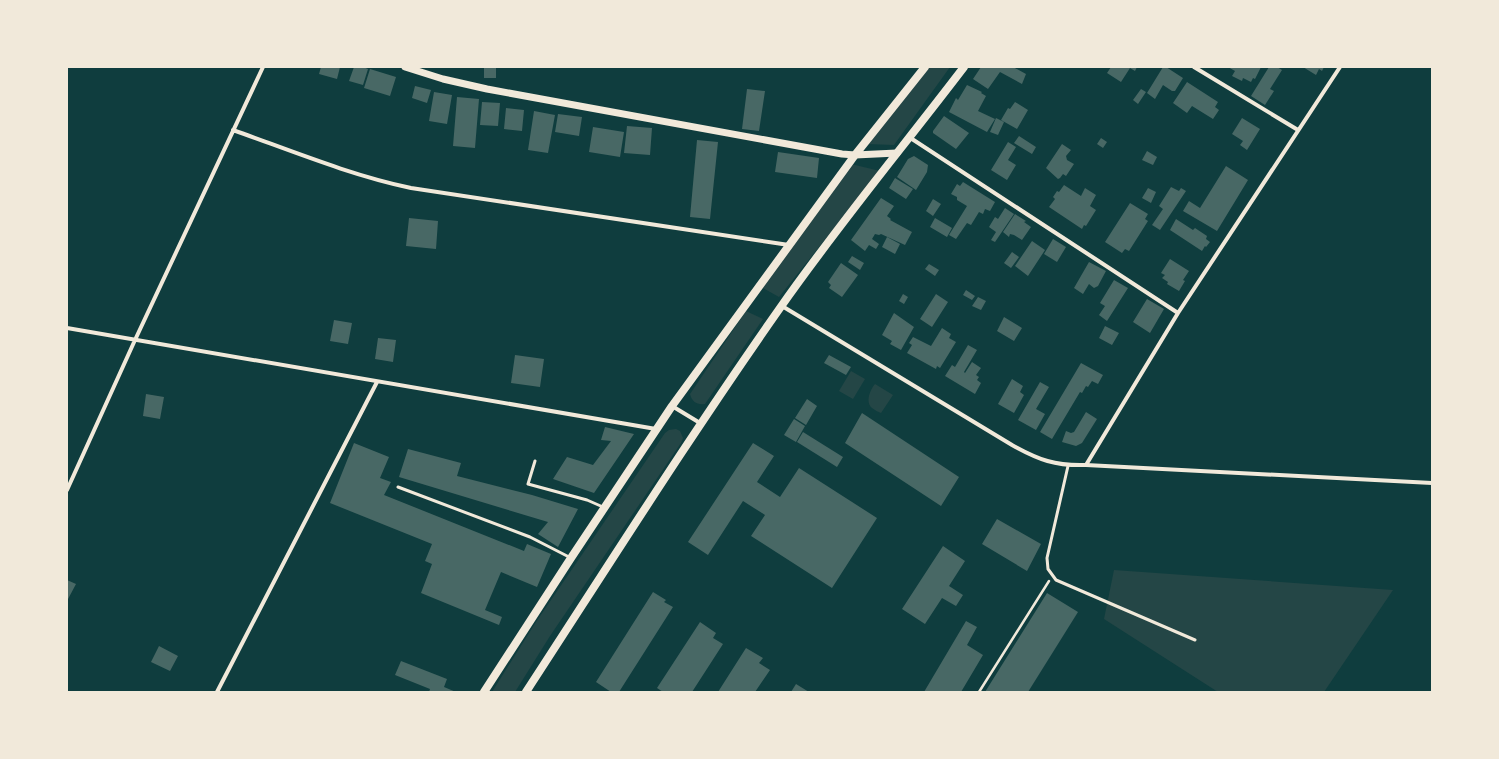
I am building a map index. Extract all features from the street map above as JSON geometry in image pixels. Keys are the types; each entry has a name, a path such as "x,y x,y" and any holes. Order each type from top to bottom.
{"main road":[{"path":"484,692 672,406 855,155 925,67"},
{"path":"526,692 700,423 781,306 896,153 964,67"}],"street":[{"path":"67,490 262,67"},
{"path":"404,67 443,79 494,90 842,154 855,155 896,153"},
{"path":"1194,67 1298,130"},
{"path":"1086,465 1178,313 1340,67"},
{"path":"233,130 349,172 404,186 788,245"},
{"path":"909,137 1178,313"},
{"path":"781,306 1012,445 1042,460 1068,466 1086,465 1432,483"},
{"path":"67,328 657,429"},
{"path":"218,692 377,382"},
{"path":"672,406 700,423"}],"lane":[{"path":"535,461 528,484 587,500 604,508"},
{"path":"1068,466 1047,558 1048,569 1053,576 1056,580 1195,640"},
{"path":"398,486 530,537 571,558"}],"path":[{"path":"979,692 1053,576"}],"shaded area":[{"path":"926,67 950,67 894,145 867,144"},
{"path":"851,164 880,171 779,297 761,287"},
{"path":"746,311 763,319 705,404 695,402 690,394"},
{"path":"851,371 865,379 853,399 839,391"},
{"path":"875,384 893,395 881,413 872,408 869,403 871,389"},
{"path":"676,429 680,431 683,438 681,443 550,636 515,692 492,692 536,622 665,433 669,430"},
{"path":"1114,570 1393,590 1324,692 1218,692 1104,619"}],"building":[{"path":"321,67 340,67 337,79 319,74"},
{"path":"354,67 363,67 368,69 363,85 349,81"},
{"path":"484,67 496,67 496,78 484,78"},
{"path":"981,67 1013,67 1026,74 1022,84 1000,72 988,89 973,79"},
{"path":"1111,67 1137,67 1135,71 1130,68 1121,82 1107,73"},
{"path":"1163,67 1166,67 1183,78 1175,91 1172,91 1163,85 1155,99 1147,93"},
{"path":"1228,67 1261,67 1255,79 1253,78 1251,82 1243,78 1242,81 1232,76 1235,71"},
{"path":"1269,67 1277,67 1282,70 1270,89 1274,91 1265,105 1251,96"},
{"path":"1303,67 1324,67 1322,71 1319,69 1316,75"},
{"path":"370,69 396,77 390,96 364,88"},
{"path":"1187,82 1218,102 1215,107 1219,110 1213,119 1192,106 1187,113 1173,103"},
{"path":"967,85 982,92 981,93 986,96 978,111 995,119 987,132 949,112 956,98 958,100"},
{"path":"415,86 431,90 427,103 412,98"},
{"path":"747,89 765,91 759,131 742,129"},
{"path":"1141,89 1146,92 1138,104 1133,100"},
{"path":"434,92 452,95 447,124 429,121"},
{"path":"457,97 479,99 475,148 453,146"},
{"path":"482,102 500,103 498,126 480,125"},
{"path":"1015,102 1028,110 1017,129 1001,120 1008,108 1010,109"},
{"path":"506,108 524,110 522,131 504,129"},
{"path":"534,111 555,115 548,153 528,150"},
{"path":"558,114 582,117 579,136 555,132"},
{"path":"944,116 969,133 956,149 933,133"},
{"path":"996,118 1004,122 998,135 990,132"},
{"path":"1242,118 1260,129 1247,150 1240,145 1243,141 1232,134"},
{"path":"627,126 652,128 650,155 624,153"},
{"path":"593,127 624,132 620,157 589,152"},
{"path":"1019,136 1036,147 1032,154 1014,143"},
{"path":"1101,138 1107,142 1103,148 1097,144"},
{"path":"697,140 718,142 710,219 690,217"},
{"path":"1008,142 1016,147 1008,160 1016,165 1007,180 991,170"},
{"path":"1062,144 1071,150 1066,156 1067,160 1074,164 1066,176 1063,174 1058,179 1046,168"},
{"path":"1147,151 1157,157 1153,165 1142,160"},
{"path":"778,152 819,158 817,178 775,172"},
{"path":"914,156 928,165 927,172 916,190 897,177 908,159"},
{"path":"1226,166 1248,180 1217,231 1183,211 1189,201 1200,208"},
{"path":"895,178 913,189 906,199 889,188"},
{"path":"963,182 995,202 990,211 985,209 983,214 979,212 971,225 967,223 956,239 949,235 967,206 951,194 957,184 960,186"},
{"path":"1064,185 1081,196 1085,188 1096,195 1090,206 1096,210 1086,226 1084,225 1082,229 1049,207 1055,199 1053,197 1057,191 1059,192"},
{"path":"1171,187 1179,191 1181,188 1186,191 1160,230 1152,225 1163,209 1159,206"},
{"path":"1148,188 1156,192 1151,203 1142,198"},
{"path":"881,198 894,206 887,216 891,219 890,220 912,232 905,245 881,234 875,234 872,239 879,244 876,249 869,245 865,251 851,240"},
{"path":"933,199 941,204 933,216 926,211"},
{"path":"1130,203 1148,214 1145,219 1148,221 1129,251 1125,249 1122,253 1105,242"},
{"path":"1005,208 1014,214 995,242 991,240 996,232 989,227 995,217 998,219"},
{"path":"1015,214 1026,221 1024,222 1031,227 1022,240 1010,234 1009,237 1003,232"},
{"path":"409,218 438,221 436,249 406,246"},
{"path":"935,218 952,228 947,237 930,227"},
{"path":"1176,219 1193,230 1195,228 1207,236 1206,239 1210,242 1202,251 1170,230"},
{"path":"887,237 900,244 895,254 882,247"},
{"path":"1053,239 1066,247 1057,262 1044,254"},
{"path":"1032,241 1045,250 1028,276 1015,266"},
{"path":"1012,252 1019,257 1011,268 1004,263"},
{"path":"852,256 864,263 860,270 848,262"},
{"path":"1170,259 1189,271 1183,280 1185,281 1179,291 1167,284 1168,282 1162,278 1165,275 1161,273"},
{"path":"1089,262 1106,271 1098,286 1094,288 1089,284 1083,294 1074,288"},
{"path":"841,263 858,275 842,297 829,288 831,285 828,282"},
{"path":"929,264 939,270 935,276 925,269"},
{"path":"1114,280 1128,288 1107,321 1099,315 1105,306 1100,303"},
{"path":"966,290 975,296 972,300 963,295"},
{"path":"903,294 908,297 904,304 899,301"},
{"path":"936,294 948,302 932,327 920,319"},
{"path":"978,297 986,301 981,310 972,306"},
{"path":"1147,299 1164,309 1150,333 1133,322"},
{"path":"894,313 914,327 901,350 890,344 892,341 882,335"},
{"path":"1004,317 1022,328 1014,341 997,331"},
{"path":"334,320 352,323 348,344 330,341"},
{"path":"1105,326 1119,333 1112,345 1099,338"},
{"path":"942,328 951,334 949,338 956,342 940,368 937,366 936,369 907,353 912,345 909,343 913,337 931,346"},
{"path":"378,338 396,340 393,362 375,359"},
{"path":"968,345 977,350 964,372 965,373 972,362 981,368 976,375 979,377 977,380 981,383 975,394 945,376 952,365 955,367"},
{"path":"515,355 544,359 540,387 511,383"},
{"path":"829,355 851,367 846,375 824,363"},
{"path":"1081,363 1103,375 1098,384 1092,381 1088,387 1086,386 1082,393 1080,392 1052,439 1040,432"},
{"path":"1012,379 1023,386 1020,392 1024,395 1014,413 998,404"},
{"path":"1040,382 1049,387 1036,409 1045,414 1036,430 1018,420"},
{"path":"146,394 164,397 160,419 143,416"},
{"path":"807,399 817,406 806,425 795,418"},
{"path":"1086,412 1097,419 1082,443 1076,446 1062,442 1066,431 1071,433 1074,432"},
{"path":"862,413 959,477 941,506 845,443"},
{"path":"794,419 805,426 796,442 784,435"},
{"path":"605,427 634,434 594,493 553,479 567,457 593,465 611,441 601,440"},
{"path":"803,432 843,457 837,467 797,442"},
{"path":"354,443 389,457 380,478 391,482 384,495 524,551 527,544 551,554 537,587 501,572 485,610 502,617 499,625 421,593 432,564 425,561 432,544 330,503"},
{"path":"753,443 774,456 757,482 780,497 799,468 877,518 832,588 751,536 765,515 743,501 708,555 688,542"},
{"path":"408,449 461,463 457,476 532,495 578,509 558,547 538,534 548,522 399,477"},
{"path":"997,519 1041,544 1027,571 982,544"},
{"path":"943,546 965,561 949,586 963,595 956,606 942,598 925,624 902,609"},
{"path":"67,580 76,584 67,601"},
{"path":"653,592 666,600 664,602 673,607 619,692 611,692 596,682"},
{"path":"1047,593 1078,612 1028,692 985,692"},
{"path":"966,621 977,627 967,645 983,655 961,692 924,692"},
{"path":"700,622 716,633 713,638 723,644 692,692 663,692 657,688"},
{"path":"159,646 178,656 170,671 151,662"},
{"path":"746,648 763,658 759,663 770,670 755,692 718,692"},
{"path":"401,661 447,679 444,687 456,692 429,692 430,689 395,675"},
{"path":"796,684 809,692 791,692"}]}
